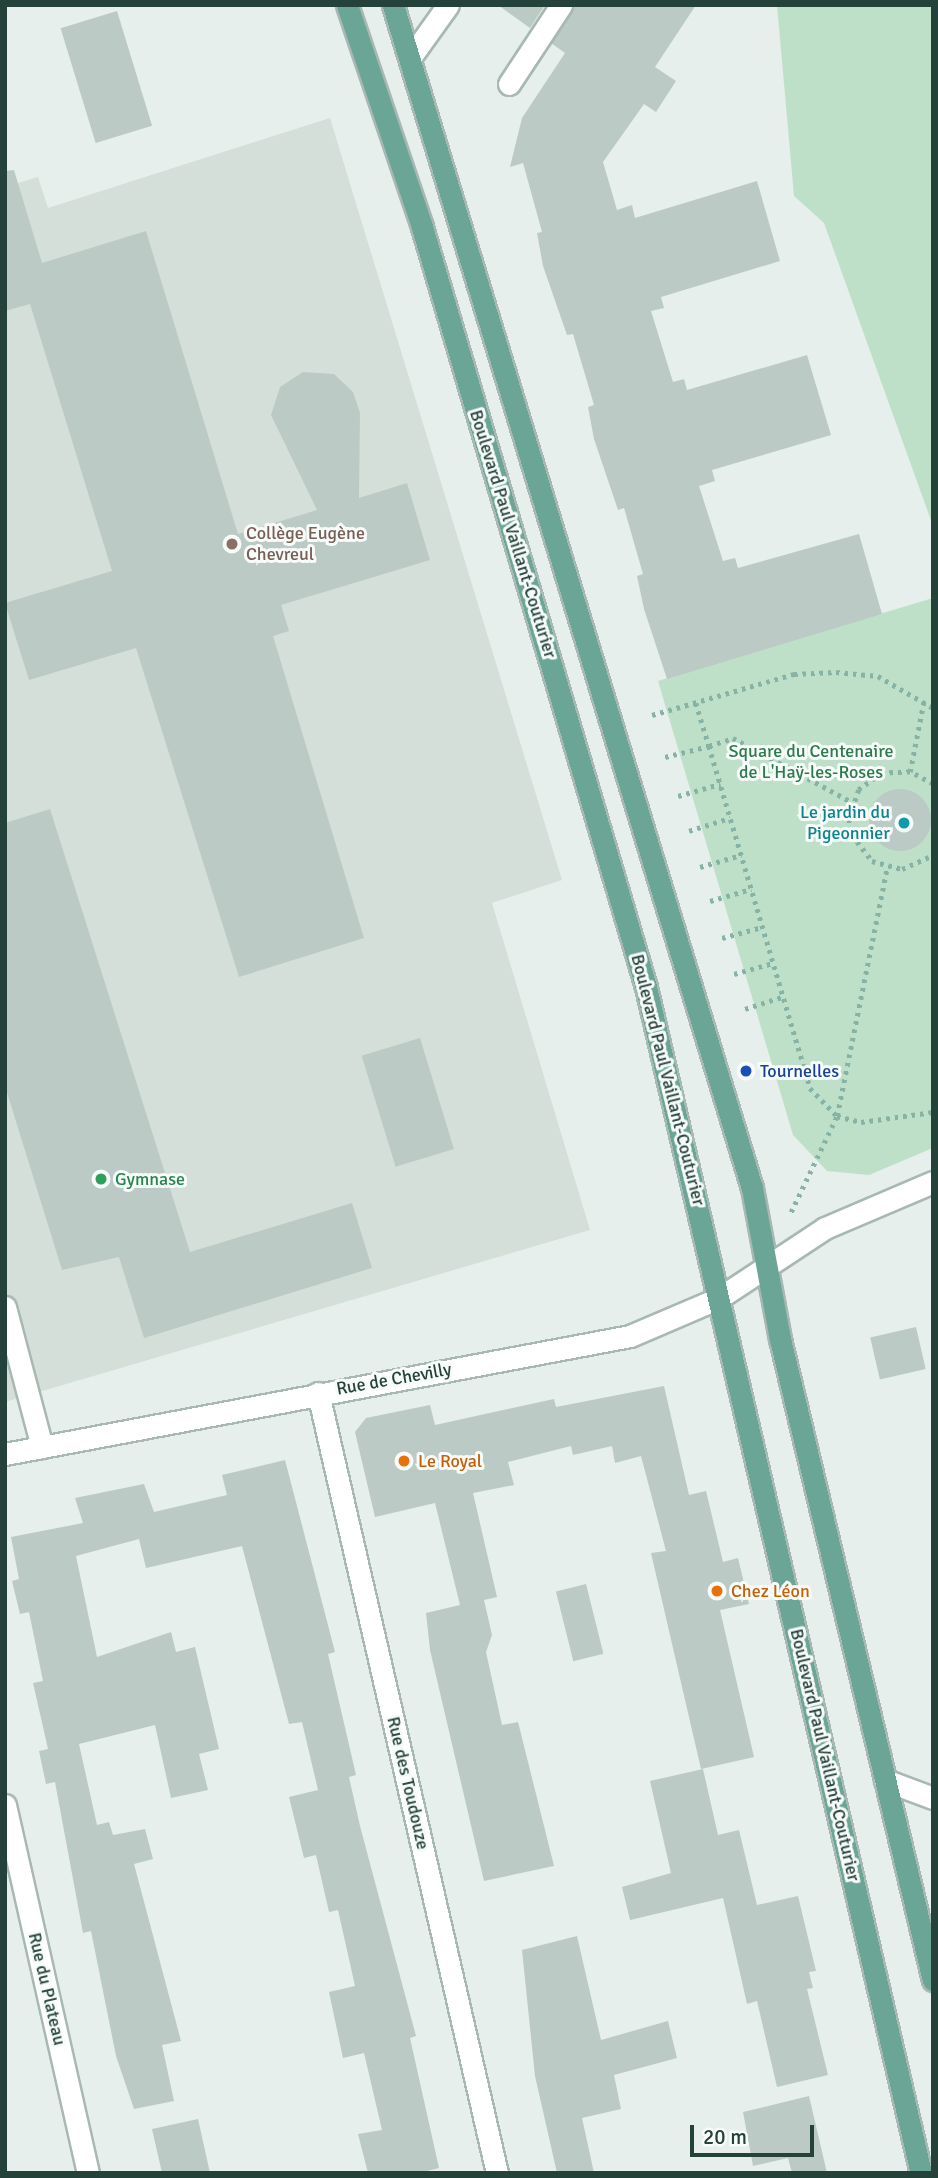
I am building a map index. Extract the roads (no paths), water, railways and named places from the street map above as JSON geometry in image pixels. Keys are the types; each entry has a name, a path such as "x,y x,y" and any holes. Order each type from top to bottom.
{"main road":[{"name":"Boulevard Paul Vaillant-Couturier","path":"347,5 422,227 646,987 922,2173"},
{"path":"393,5 752,1188 885,1780 933,1980"}],"street":[{"path":"410,58 448,5"},
{"path":"509,84 561,5"},
{"name":"Rue de Chevilly","path":"5,1454 630,1336 719,1298 767,1263 825,1228 933,1182"},
{"path":"5,1307 42,1447"},
{"name":"Rue des Toudouze","path":"318,1393 497,2173"},
{"path":"885,1780 933,1798"},
{"name":"Rue du Plateau","path":"5,1805 88,2173"}],"place":[{"name":"Collège Eugène Chevreul","path":"232,544"},
{"name":"Le jardin du Pigeonnier","path":"904,823"},
{"name":"Tournelles","path":"746,1071"},
{"name":"Gymnase","path":"101,1179"},
{"name":"Le Royal","path":"404,1461"},
{"name":"Chez Léon","path":"717,1591"}],"park label":[{"name":"Square du Centenaire de L'Haÿ-les-Roses","path":"811,762"}]}
